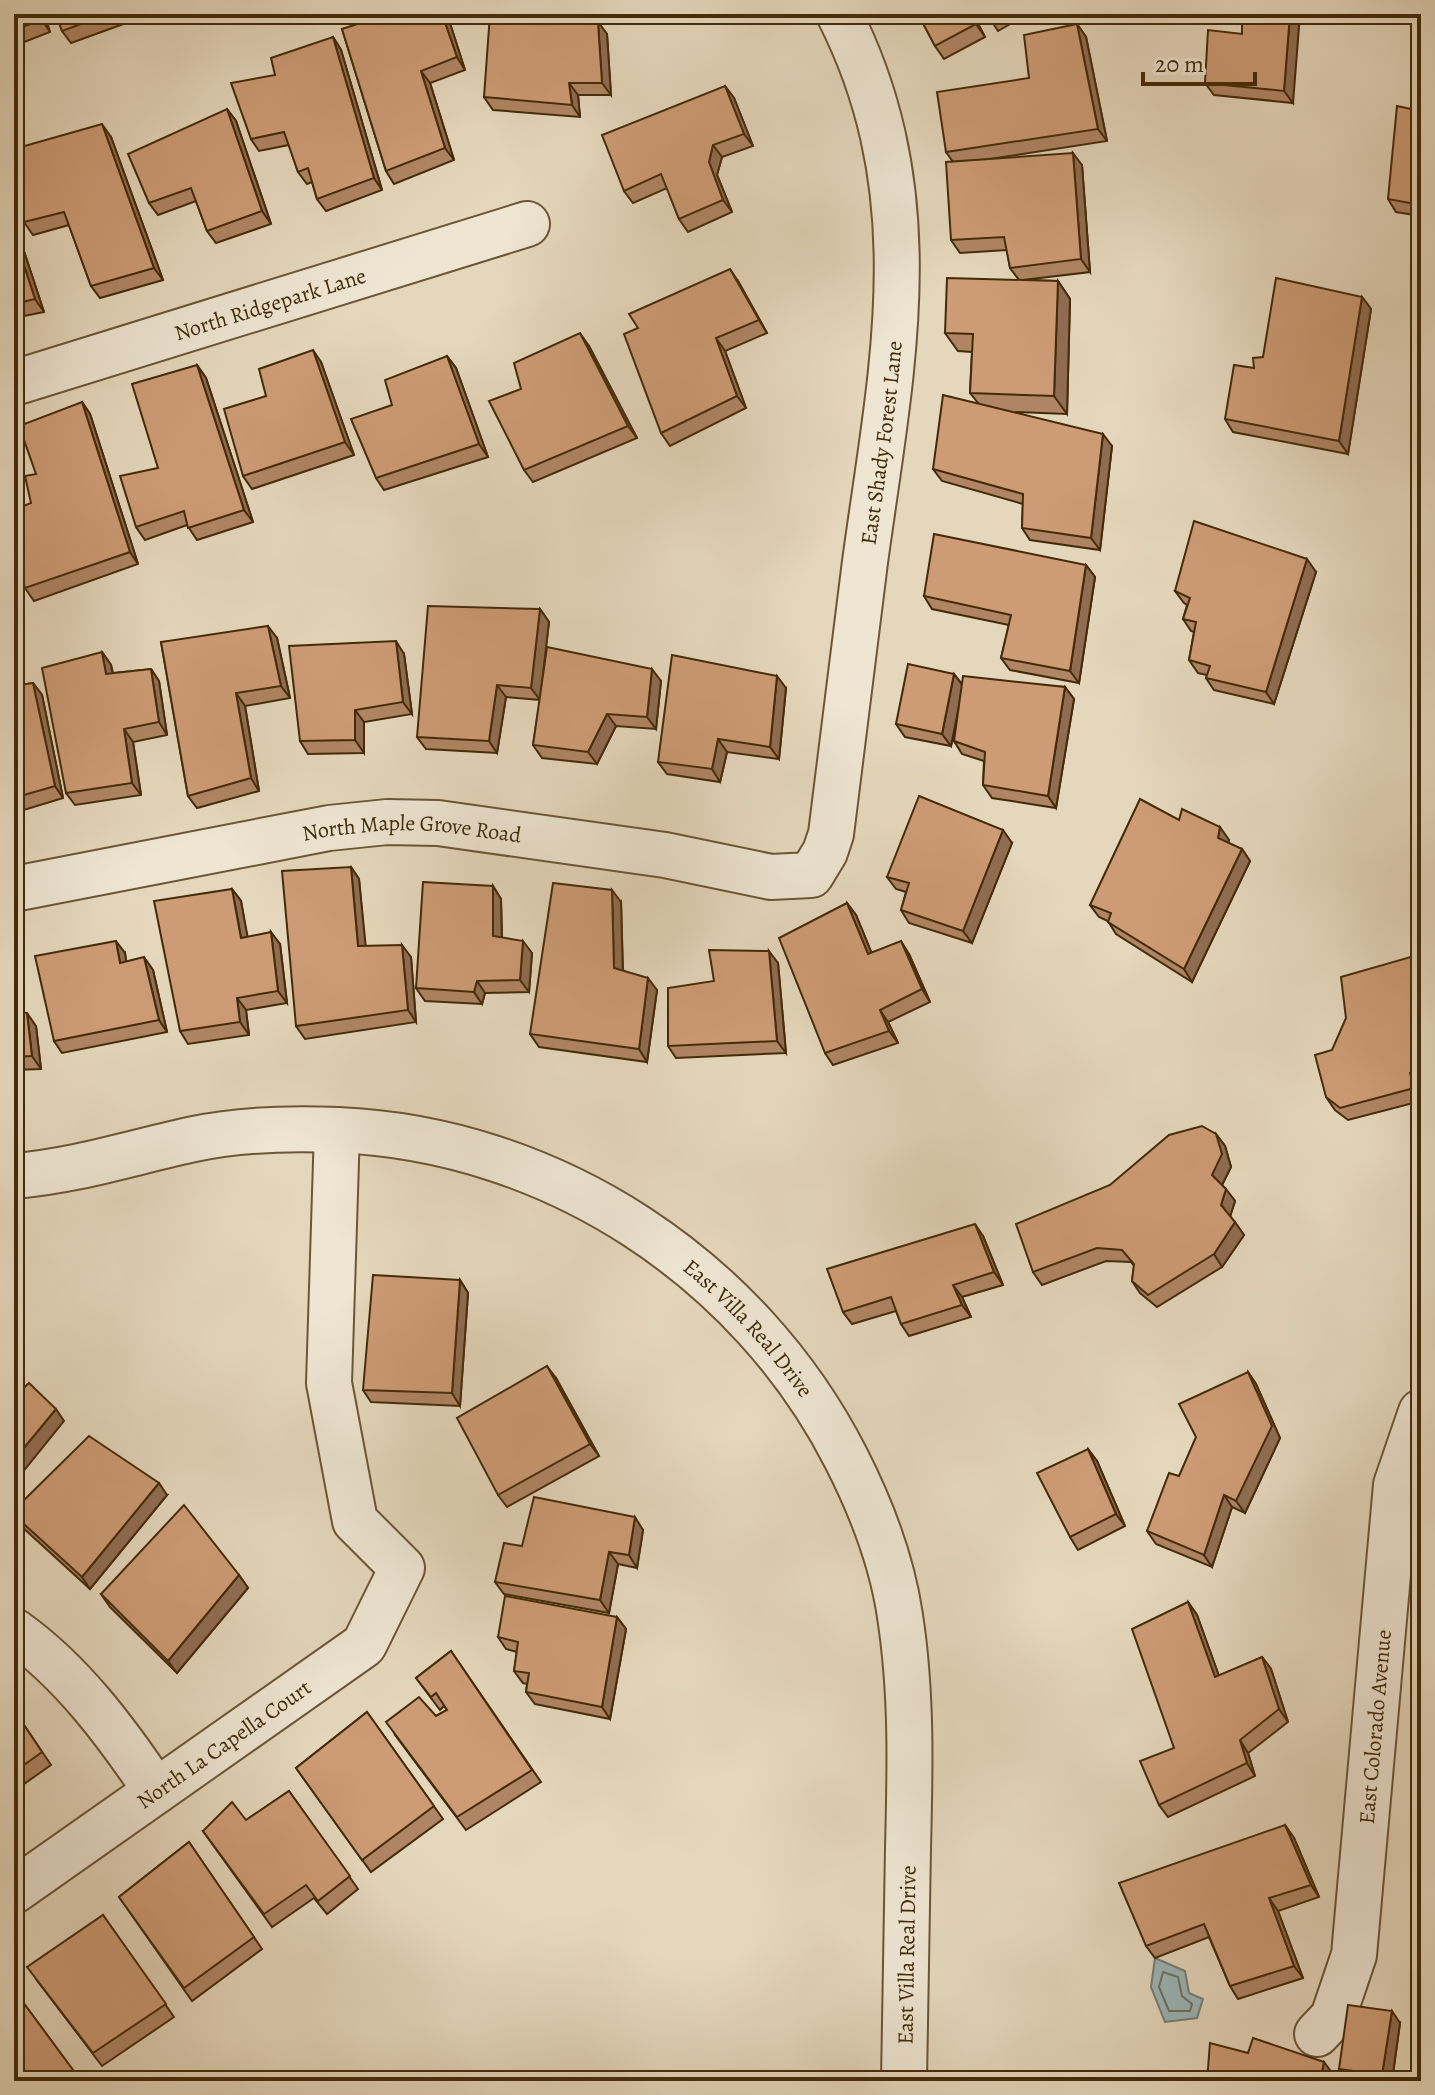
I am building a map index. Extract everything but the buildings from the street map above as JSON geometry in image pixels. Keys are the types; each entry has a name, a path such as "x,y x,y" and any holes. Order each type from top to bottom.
{"street":[{"name":"East Shady Forest Lane","path":"811,875 825,852 831,834 891,384 899,285 886,159 865,79 839,14"},
{"name":"North Ridgepark Lane","path":"14,383 527,224"},
{"name":"North Maple Grove Road","path":"14,889 329,828 387,822 438,823 665,855 771,877 811,875"},
{"name":"East Villa Real Drive","path":"14,1176 89,1166 197,1138 268,1130 337,1130 448,1145 502,1160 570,1188 623,1217 721,1291 753,1322 811,1397 857,1480 876,1524 900,1613 910,1743 904,2081"},
{"name":"North La Capella Court","path":"14,1891 364,1645 402,1568 355,1521 329,1383 337,1130"},
{"name":"East Colorado Avenue","path":"1317,2034 1333,2017 1354,1955 1396,1485 1421,1412"},
{"path":"14,1631 56,1666 121,1740 156,1791"}],"water":[{"path":"1155,1958 1185,1971 1189,1993 1203,1999 1197,2018 1165,2022 1151,1987"}]}
